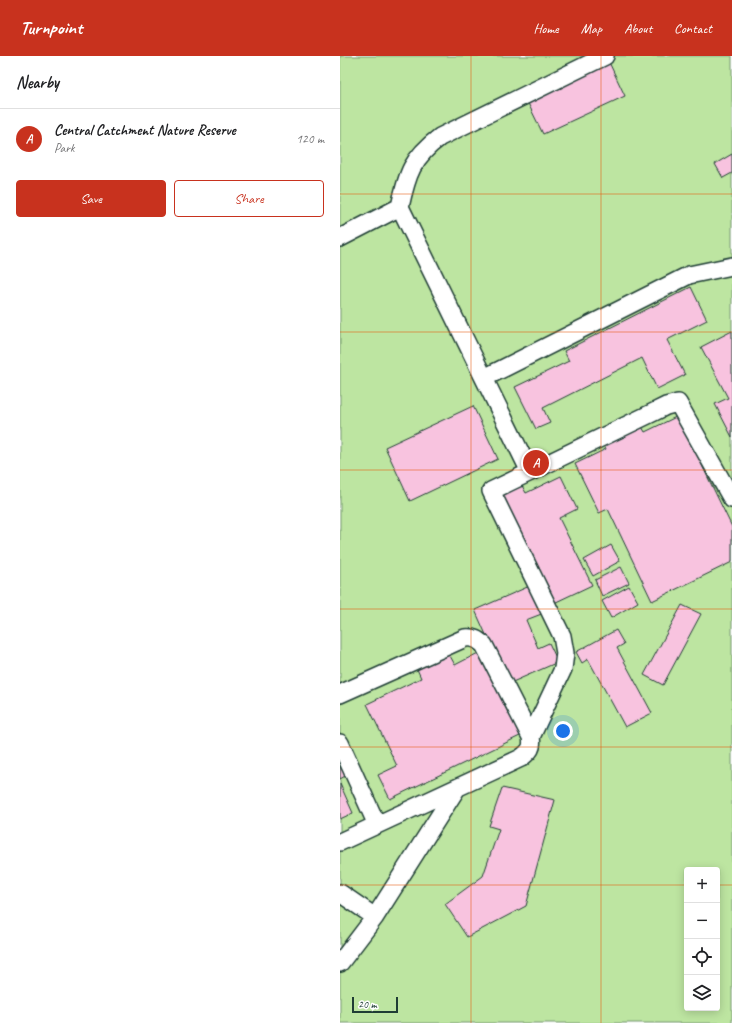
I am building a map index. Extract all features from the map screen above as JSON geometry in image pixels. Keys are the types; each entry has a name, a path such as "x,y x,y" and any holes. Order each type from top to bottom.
{"lane":[{"path":"530,472 400,207 410,169 418,157 434,141 459,127 605,56"},
{"path":"340,238 400,207"},
{"path":"484,378 690,275 732,266"},
{"path":"530,737 563,669 565,648 562,636 491,491 666,406 678,403 732,499"},
{"path":"340,694 465,638 472,637 484,645 530,737 532,744 529,752 521,758 340,842"},
{"path":"340,743 377,825"},
{"path":"340,963 375,917 456,788"},
{"path":"340,893 375,917"}],"green space":[{"path":"340,56 732,56 732,1023 340,1023"}],"building":[{"path":"607,58 625,96 543,134 525,97"},
{"path":"732,154 732,173 723,178 715,164"},
{"path":"691,287 707,320 667,340 685,375 657,389 642,358 543,408 550,423 536,429 515,387 569,361 564,351"},
{"path":"732,331 732,437 715,404 728,398 701,347"},
{"path":"473,406 498,459 410,501 385,447"},
{"path":"678,416 732,527 732,562 652,601 608,509 599,513 575,464 606,449 603,443 641,425 645,432"},
{"path":"561,476 577,509 559,518 592,585 554,603 500,492 520,482 526,493"},
{"path":"611,545 620,561 593,576 584,560"},
{"path":"621,567 629,583 602,596 595,580"},
{"path":"532,585 544,613 526,620 538,648 549,643 558,662 508,684 475,610"},
{"path":"629,586 638,602 611,618 602,601"},
{"path":"682,605 701,614 663,685 644,675"},
{"path":"616,630 624,644 617,648 652,713 625,727 588,659 582,663 576,652"},
{"path":"484,650 524,734 390,799 378,775 397,766 367,704 421,678 417,669 449,654 455,665"},
{"path":"340,761 347,775 340,779"},
{"path":"340,784 353,813 340,819"},
{"path":"502,788 555,800 526,906 467,937 445,904 483,876 499,829 489,826"}],"place":[{"name":"Central Catchment Nature Reserve","path":"536,463"}]}
